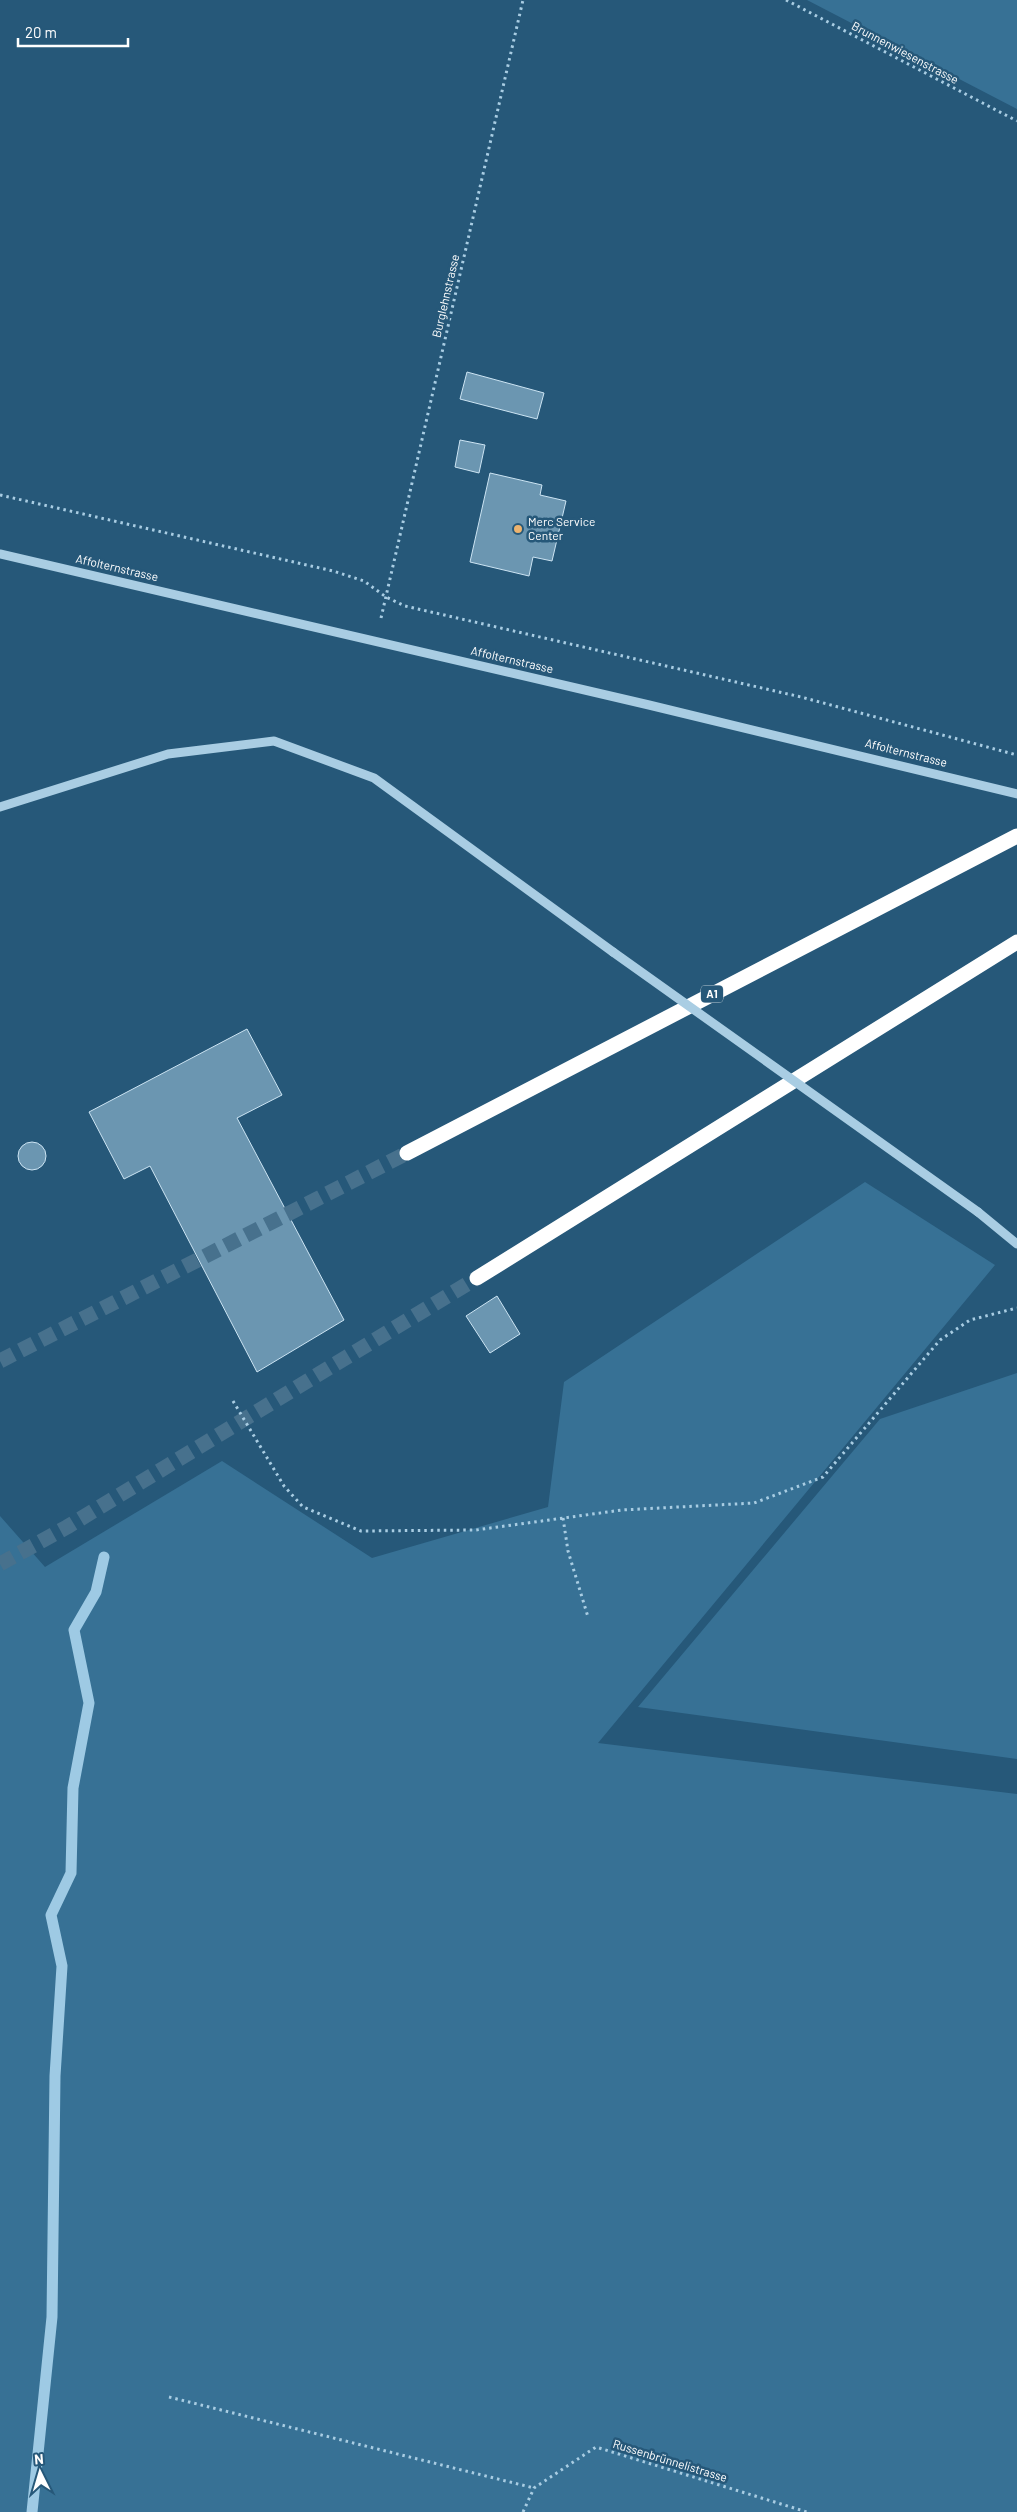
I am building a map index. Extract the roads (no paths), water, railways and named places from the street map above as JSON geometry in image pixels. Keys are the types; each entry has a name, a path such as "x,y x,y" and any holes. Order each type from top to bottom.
{"highway":[{"name":"A1","path":"407,1153 1017,836"},
{"path":"476,1278 1017,942"}],"street":[{"name":"Affolternstrasse","path":"0,554 649,705 1017,794"},
{"path":"0,807 168,754 274,741 374,778 613,952 978,1212 1017,1244"}],"waterway":[{"path":"32,2512 52,2317 55,2076 62,1966 51,1915 71,1873 73,1788 89,1703 74,1630 96,1592 104,1557"}],"tunnel":[{"path":"0,1361 407,1153"},
{"path":"0,1564 67,1527 477,1278"}],"place":[{"name":"Merc Service Center","path":"518,529"}]}
